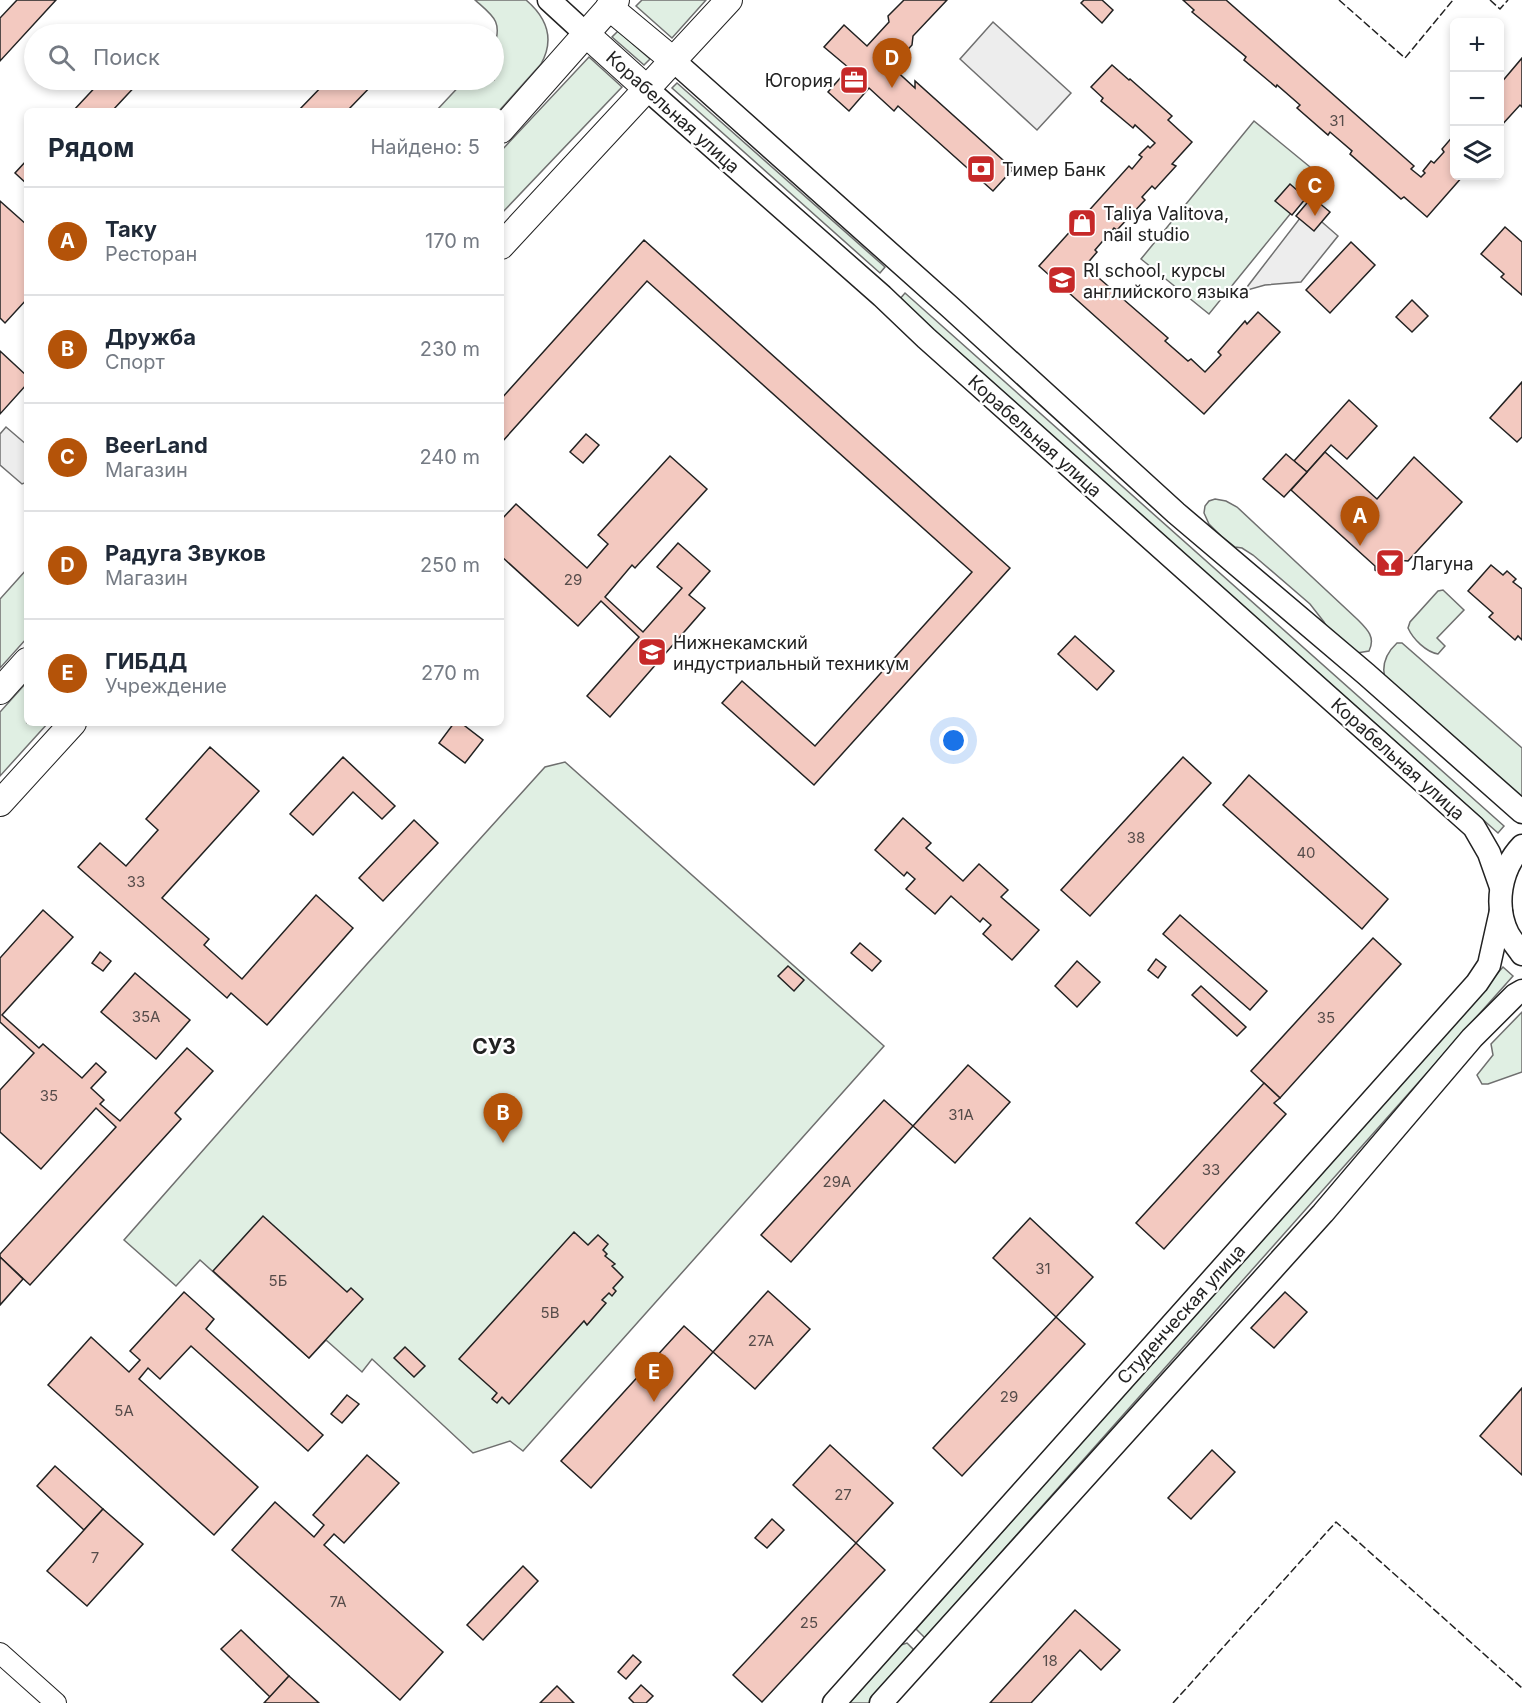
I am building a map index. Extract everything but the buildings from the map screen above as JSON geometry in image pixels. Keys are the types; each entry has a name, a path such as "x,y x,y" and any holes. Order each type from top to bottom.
{"main road":[{"name":"Корабельная улица","path":"549,0 1474,828 1489,853 1501,886"},
{"path":"504,243 729,0"},
{"name":"Корабельная улица","path":"608,2 1176,513 1366,674 1522,812"},
{"path":"504,127 586,34 608,2"},
{"path":"882,296 906,269"},
{"path":"0,691 24,664"},
{"path":"0,803 70,726"},
{"name":"Корабельная улица","path":"1522,846 1508,866 1501,886 1501,911 1508,934 1522,954"},
{"name":"Студенческая улица","path":"834,1703 1478,983 1489,965 1501,911"},
{"name":"Студенческая улица","path":"881,1703 1323,1213 1472,1038 1515,994 1522,991"},
{"path":"891,1639 897,1634 904,1633 916,1637 922,1649 918,1662"}],"street":[{"path":"0,1653 56,1703"}],"green space":[{"path":"475,0 526,0 539,14 547,29 548,46 541,64 502,108 439,108 456,90 504,90 504,24 497,24 491,15"},
{"path":"642,0 706,0 672,38 636,6"},
{"path":"618,31 650,59 644,65 612,37"},
{"path":"589,57 622,87 504,211 504,148"},
{"path":"677,83 885,267 880,273 672,88"},
{"path":"1254,121 1321,176 1209,314 1141,259"},
{"path":"905,293 1504,826 1498,833 899,300"},
{"path":"1215,499 1226,501 1237,507 1357,619 1371,637 1369,651 1357,653 1331,635 1310,604 1253,555 1242,548 1235,547 1221,536 1209,524 1204,513 1205,506 1209,501"},
{"path":"24,572 24,641 0,668 0,599"},
{"path":"1443,590 1464,610 1437,638 1445,646 1438,654 1420,644 1408,628 1410,622 1438,591"},
{"path":"1397,643 1402,643 1522,748 1522,801 1387,685 1384,662"},
{"path":"24,685 24,726 45,726 0,776 0,712"},
{"path":"565,762 884,1046 523,1451 510,1441 473,1453 372,1359 362,1372 326,1340 309,1358 200,1260 176,1286 124,1240 367,964 545,767"},
{"path":"1503,967 1513,976 925,1638 916,1629"},
{"path":"1522,1012 1522,1072 1482,1084 1477,1075 1493,1055 1491,1044"},
{"path":"907,1643 913,1649 911,1656 869,1703 849,1703 901,1645"}],"shaded area":[{"path":"993,22 1071,93 1037,130 960,59"},
{"path":"1307,209 1338,236 1301,282 1265,285 1244,291"},
{"path":"6,427 24,442 24,483 22,484 0,465 0,434"}],"fence":[{"path":"1339,0 1405,58 1453,0"},
{"path":"1490,0 1500,9 1508,0"},
{"path":"1173,1703 1336,1522 1522,1688"}],"place":[{"name":"Югория","path":"854,80"},
{"name":"Радуга Звуков","path":"892,88"},
{"name":"Тимер Банк","path":"981,169"},
{"name":"BeerLand","path":"1315,216"},
{"name":"Taliya Valitova, nail studio","path":"1082,223"},
{"name":"RI school, курсы английского языка","path":"1062,280"},
{"name":"Таку","path":"1360,546"},
{"name":"Лагуна","path":"1390,563"},
{"name":"Нижнекамский индустриальный техникум","path":"652,652"},
{"name":"Дружба","path":"503,1143"},
{"name":"ГИБДД","path":"654,1402"}],"district":[{"name":"СУЗ","path":"494,1046"}]}
